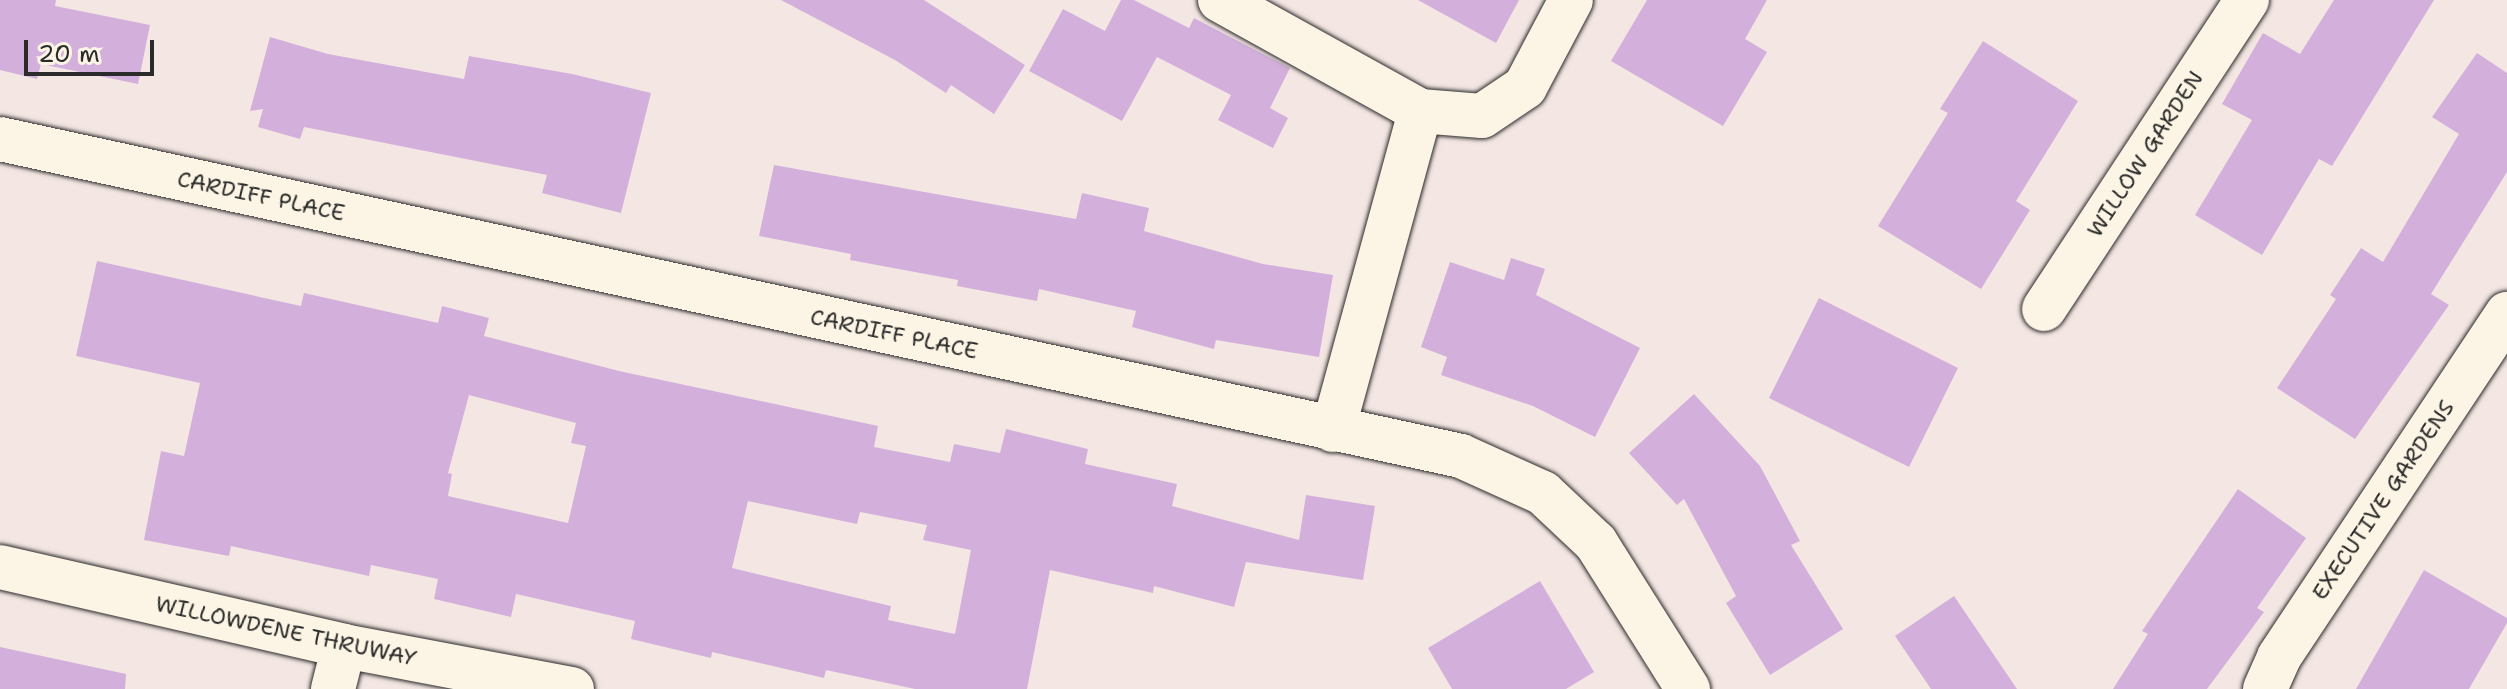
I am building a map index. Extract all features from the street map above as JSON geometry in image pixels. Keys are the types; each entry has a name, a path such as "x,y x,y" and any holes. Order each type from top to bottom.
{"street":[{"path":"1220,0 1420,111 1482,116 1525,87 1571,0"},
{"name":"WILLOW GARDEN","path":"2044,309 2247,0"},
{"path":"1333,430 1420,111"},
{"name":"CARDIFF PLACE","path":"0,139 1461,456 1543,493 1596,543 1688,689"},
{"name":"EXECUTIVE GARDENS","path":"2265,689 2279,657 2507,314"},
{"name":"WILLOWDENE THRUWAY","path":"0,567 344,646 572,689"},
{"path":"333,689 344,646"}],"building":[{"path":"0,0 56,0 55,6 150,25 138,84 41,64 37,79 0,70"},
{"path":"781,0 924,0 1025,65 994,114 951,85 946,93 895,60"},
{"path":"1121,0 1134,0 1189,28 1194,18 1290,68 1270,108 1288,118 1273,148 1218,120 1231,95 1157,57 1122,121 1029,71 1063,9 1105,31"},
{"path":"1418,0 1519,0 1496,43"},
{"path":"1647,0 1767,0 1745,39 1767,52 1723,126 1611,61"},
{"path":"2334,0 2434,0 2332,166 2319,159 2262,255 2195,215 2252,120 2222,104 2263,33 2300,54"},
{"path":"270,37 328,54 464,79 469,56 572,74 651,93 621,213 542,193 547,175 304,127 300,139 258,127 263,109 250,111"},
{"path":"1983,41 2078,101 2016,201 2030,210 1981,289 1878,226 1948,113 1940,109"},
{"path":"2477,53 2507,73 2507,172 2431,294 2449,305 2355,439 2277,388 2336,299 2330,295 2361,248 2383,262 2459,134 2432,117"},
{"path":"774,165 1076,219 1082,193 1149,208 1144,231 1263,264 1333,275 1319,357 1216,340 1214,349 1132,327 1136,311 1039,289 1037,301 957,286 958,280 850,260 851,254 759,236"},
{"path":"1511,258 1545,269 1536,295 1640,348 1595,437 1533,406 1441,375 1447,357 1421,347 1450,262 1504,280"},
{"path":"97,261 301,306 304,293 438,323 442,306 489,318 484,336 619,371 878,426 874,447 950,462 954,444 1000,453 1006,429 1088,449 1085,464 1177,484 1172,506 1299,540 1306,495 1375,506 1363,580 1246,562 1234,607 1154,586 1153,593 1050,570 1027,689 915,689 826,670 824,678 712,652 711,658 631,639 635,621 516,594 511,617 434,599 438,579 371,565 369,576 231,546 229,556 144,540 161,451 184,456 200,383 76,356","holes":["469,395 576,423 571,443 586,446 568,523 448,496 452,474 448,473","748,501 857,524 860,512 927,525 923,540 971,550 955,634 888,620 891,606 732,568"]},
{"path":"1819,298 1958,368 1909,467 1769,398"},
{"path":"1694,394 1760,466 1800,541 1791,545 1843,629 1770,675 1726,603 1736,596 1684,499 1677,505 1629,453"},
{"path":"2238,489 2306,538 2257,608 2264,612 2207,689 2113,689 2148,634 2142,631"},
{"path":"2424,570 2507,618 2507,623 2469,689 2356,689"},
{"path":"1540,581 1594,672 1566,689 1452,689 1428,648"},
{"path":"1954,596 2017,689 1931,689 1895,636"},
{"path":"0,647 126,674 125,689 0,689"}]}
